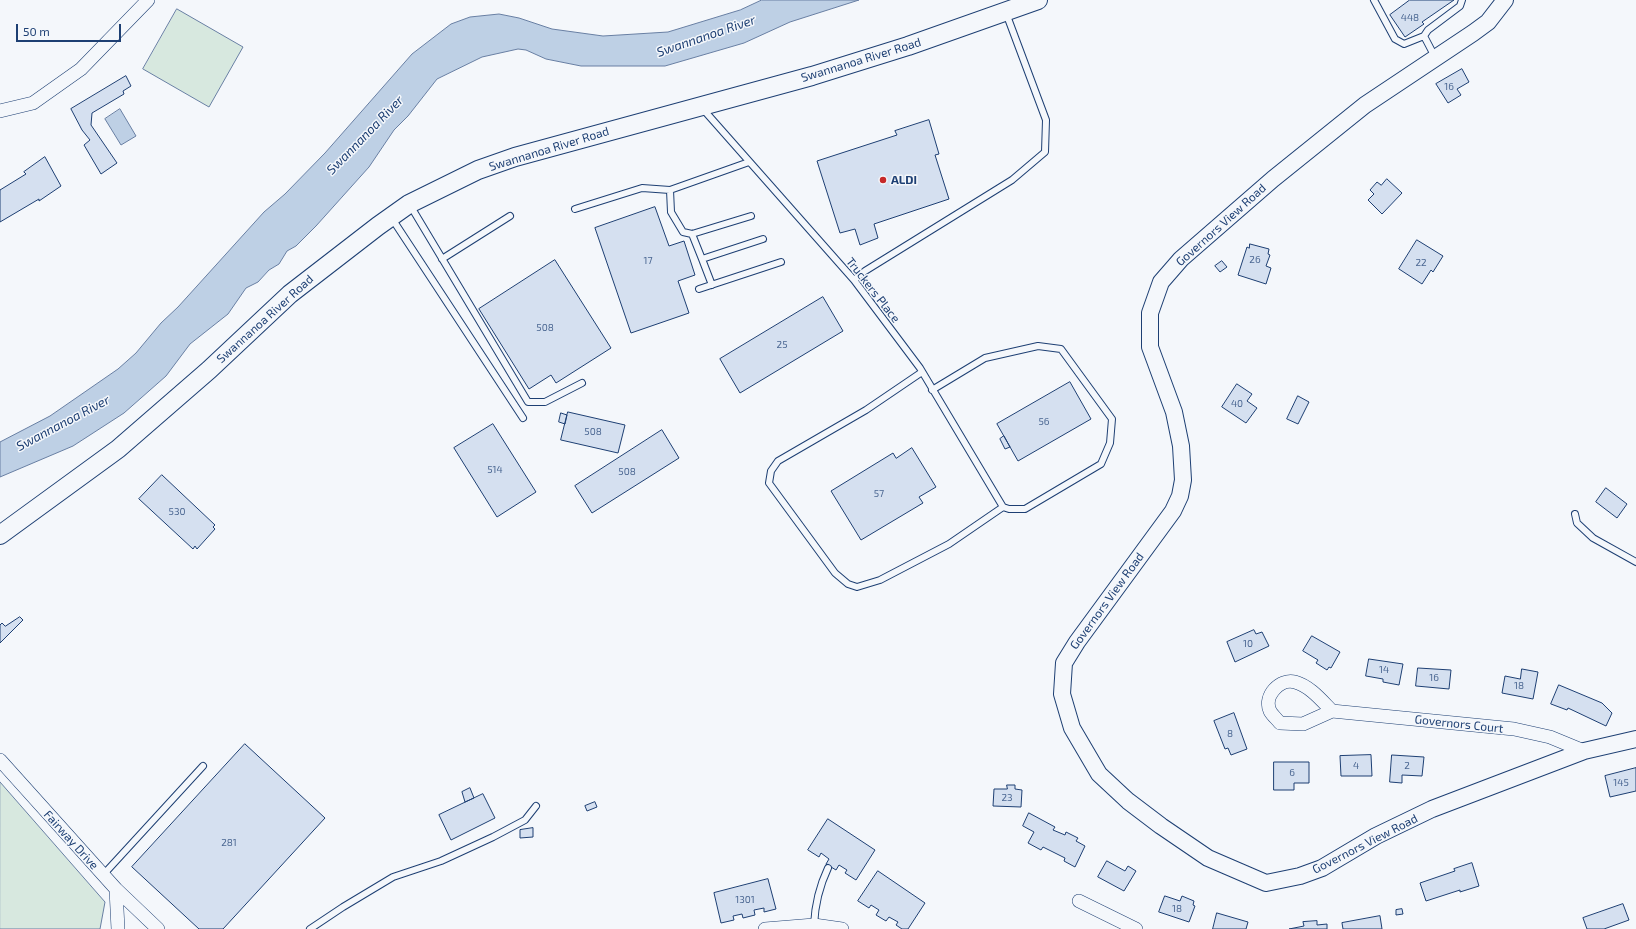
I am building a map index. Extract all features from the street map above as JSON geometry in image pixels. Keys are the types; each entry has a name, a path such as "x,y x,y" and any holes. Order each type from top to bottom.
{"main road":[{"name":"Swannanoa River Road","path":"0,535 118,449 209,370 290,294 391,216 409,204 478,170 515,157 812,76 908,46 1003,6 1038,0"}],"street":[{"path":"0,111 32,103 81,69 148,0"},
{"name":"Governors View Road","path":"1505,0 1488,22 1436,59 1365,105 1273,179 1181,259 1161,282 1150,313 1150,347 1176,419 1181,446 1183,480 1180,496 1173,511 1077,642 1064,663 1062,694 1072,728 1099,774 1128,801 1161,826 1208,858 1266,883 1300,876 1322,868 1376,836 1432,810 1584,751 1636,739"},
{"name":"Governors Court","path":"1332,711 1312,692 1296,682 1286,682 1276,686 1269,699 1270,711 1280,723 1303,724 1332,711 1514,729 1550,737 1584,751"},
{"name":"Fairway Drive","path":"0,760 116,889 158,929"},
{"path":"116,889 118,929"},
{"path":"1078,901 1136,929"},
{"path":"766,929 814,925 842,929"}],"lane":[{"path":"1374,0 1395,39 1404,44 1424,36 1428,30 1460,6 1462,0"},
{"path":"854,280 865,271 1012,180 1045,152 1046,120 1003,6"},
{"path":"1424,36 1436,59"},
{"name":"Truckers Place","path":"700,106 854,280 922,372 1003,507"},
{"path":"575,209 642,188 670,190 749,162"},
{"path":"670,190 671,212 683,232 692,234 751,216"},
{"path":"409,204 528,402 545,402 582,383"},
{"path":"391,216 523,418"},
{"path":"442,259 510,216"},
{"path":"692,234 712,285"},
{"path":"702,259 763,240"},
{"path":"699,289 781,262"},
{"path":"922,372 866,410 778,460 771,471 769,483 835,573 848,584 857,587 880,580 949,544 1003,507 1025,509 1101,464 1110,443 1112,419 1061,348 1038,346 985,358 932,390"},
{"path":"1575,514 1577,523 1593,538 1636,562"},
{"path":"103,875 203,766"},
{"path":"310,929 392,877 441,860 493,837 525,820 536,806"},
{"path":"814,925 815,903 821,883 828,868"}],"shaded area":[{"path":"177,9 243,47 209,107 143,69"},
{"path":"0,782 105,902 100,929 0,929"}],"water":[{"name":"Swannanoa River","path":"762,0 859,0 790,22 744,43 665,66 581,66 546,59 526,50 518,49 482,57 437,79 408,116 394,130 369,167 316,226 296,246 287,251 279,264 269,270 258,282 246,288 228,314 190,344 166,376 124,413 73,446 0,477 0,442 50,416 118,369 136,353 161,323 178,307 264,212 285,194 325,153 412,54 451,24 470,17 499,14 519,18 552,29 603,36 668,32 740,10"},
{"path":"120,109 136,136 121,145 105,119"}],"building":[{"path":"1410,0 1454,0 1422,22 1424,24 1405,37 1390,15"},
{"path":"1462,69 1469,82 1457,89 1461,95 1448,103 1436,84"},
{"path":"126,76 131,86 123,91 124,94 92,113 91,125 117,163 101,174 84,145 90,140 82,130 71,109"},
{"name":"ALDI","path":"929,120 939,154 935,155 949,199 874,224 878,238 860,245 855,229 840,233 817,161 897,135 895,131"},
{"path":"45,157 61,186 39,201 39,199 0,222 0,190 26,174 24,172"},
{"path":"1387,179 1402,193 1382,214 1368,200 1374,194 1370,190 1377,182 1381,185"},
{"path":"655,207 669,246 684,241 695,275 678,281 689,313 631,333 595,228"},
{"path":"1417,240 1443,256 1433,272 1431,270 1422,284 1399,269"},
{"path":"1250,244 1269,249 1268,254 1270,255 1266,266 1271,268 1266,284 1238,275 1247,247 1249,248"},
{"path":"555,260 611,348 556,383 551,375 529,389 479,309"},
{"path":"1222,261 1227,267 1220,272 1215,266"},
{"path":"823,297 843,331 740,393 720,359"},
{"path":"1070,382 1091,419 1018,461 997,424"},
{"path":"1237,384 1252,394 1247,401 1257,408 1246,423 1222,407"},
{"path":"1298,396 1309,402 1298,424 1287,419"},
{"path":"568,412 625,425 618,453 561,440"},
{"path":"561,413 567,415 565,424 559,422"},
{"path":"493,424 536,492 497,517 454,448"},
{"path":"662,430 679,458 592,513 575,486"},
{"path":"1004,436 1010,447 1005,449 1000,439"},
{"path":"912,448 936,487 919,497 923,503 861,540 831,491 893,453 896,458"},
{"path":"162,475 215,525 213,527 215,529 197,549 195,546 193,549 139,499"},
{"path":"1606,488 1627,504 1617,518 1596,502"},
{"path":"20,617 23,620 0,643 0,625 2,623 5,626"},
{"path":"1254,630 1256,634 1262,632 1269,646 1235,662 1227,642"},
{"path":"1312,636 1340,652 1331,668 1329,667 1327,670 1316,663 1318,660 1303,651"},
{"path":"1369,659 1403,664 1399,685 1383,682 1383,679 1366,676"},
{"path":"1418,668 1451,670 1449,689 1416,686"},
{"path":"1522,669 1538,672 1533,699 1502,693 1505,676 1520,679"},
{"path":"1559,685 1602,703 1612,713 1606,726 1568,708 1567,710 1551,704"},
{"path":"1234,713 1247,749 1231,755 1228,748 1225,749 1214,721"},
{"path":"245,744 325,818 223,929 199,929 132,867"},
{"path":"1371,755 1372,776 1341,776 1340,756"},
{"path":"1392,755 1424,757 1422,776 1402,775 1402,783 1390,782"},
{"path":"1274,762 1309,762 1309,783 1294,783 1294,790 1274,790"},
{"path":"1636,768 1636,791 1610,797 1605,776"},
{"path":"1007,785 1015,785 1015,789 1022,790 1021,807 993,806 994,789 1007,789"},
{"path":"470,788 474,798 465,802 462,792"},
{"path":"483,794 495,818 451,840 439,815"},
{"path":"595,802 597,807 587,811 585,806"},
{"path":"1029,813 1055,827 1053,830 1065,835 1066,832 1078,838 1076,841 1085,846 1075,867 1064,861 1065,858 1043,847 1041,850 1028,843 1034,832 1023,826"},
{"path":"828,819 875,850 856,880 845,873 847,870 839,865 836,870 826,864 829,859 821,853 819,857 808,850"},
{"path":"533,828 533,837 520,838 520,830"},
{"path":"1107,861 1125,871 1128,866 1136,871 1124,891 1098,877"},
{"path":"1472,863 1479,886 1460,892 1460,890 1426,901 1420,883 1455,871 1454,869"},
{"path":"878,871 925,903 908,929 902,929 896,925 898,922 889,917 886,921 876,915 879,910 871,905 869,908 858,901"},
{"path":"768,879 776,909 764,912 764,908 754,910 755,915 743,918 742,914 733,916 734,920 721,923 714,893"},
{"path":"1165,896 1180,901 1182,896 1194,901 1193,905 1195,906 1189,922 1159,912"},
{"path":"1623,904 1629,920 1604,929 1587,929 1583,918"},
{"path":"1402,909 1403,914 1396,915 1396,910"},
{"path":"1217,913 1248,922 1246,929 1213,929"},
{"path":"1380,916 1382,929 1343,929 1342,923"},
{"path":"1317,921 1317,925 1327,924 1327,929 1289,929 1304,926 1303,922"}],"place":[{"name":"ALDI","path":"883,180"}]}
